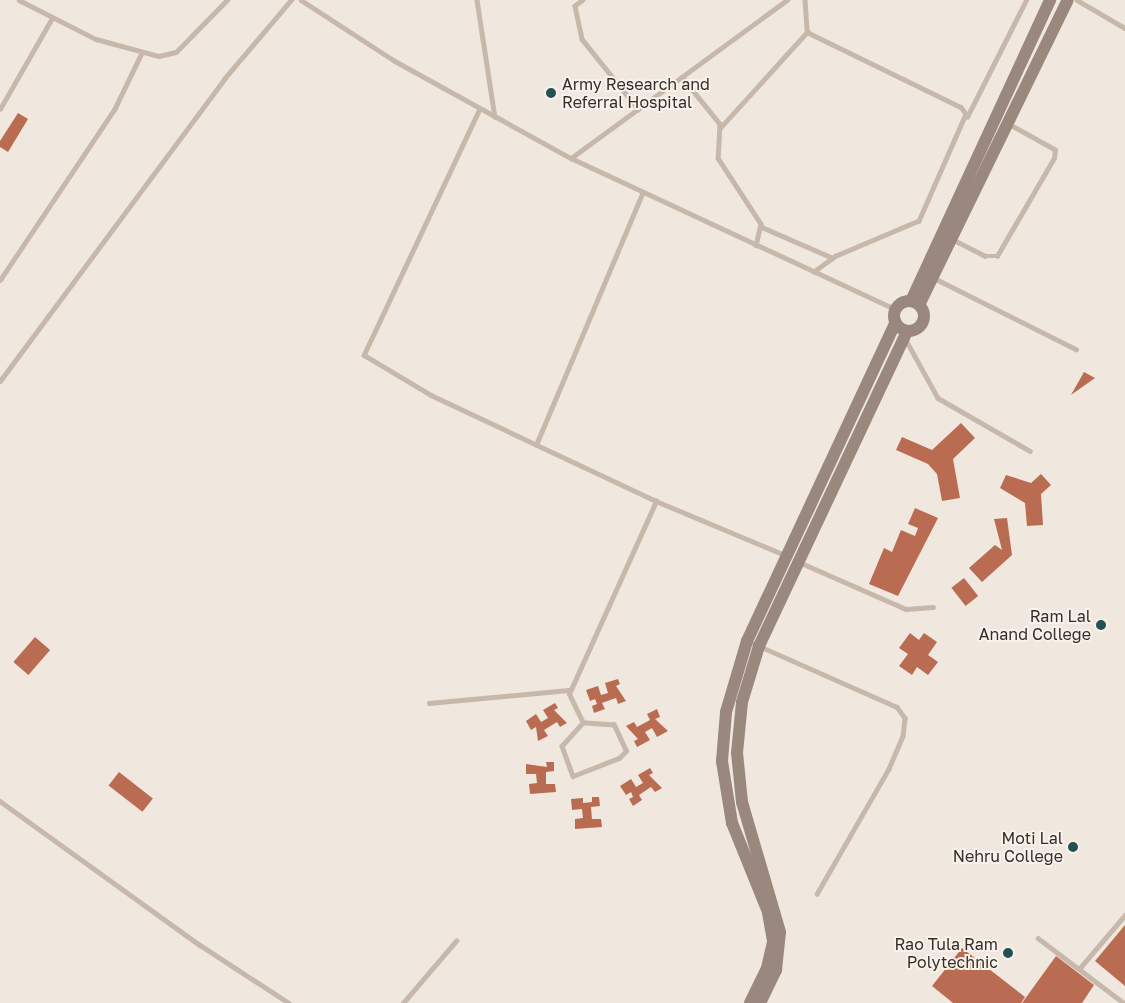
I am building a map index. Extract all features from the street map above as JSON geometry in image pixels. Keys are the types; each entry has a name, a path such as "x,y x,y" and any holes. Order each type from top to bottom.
{"main road":[{"path":"750,1003 770,955 773,916 736,839 722,761 726,712 747,641 792,558 906,334 923,322 915,303 1050,0"},
{"path":"760,1003 779,958 773,916 742,802 737,753 738,718 759,646 792,558 895,323 895,309 915,303 933,277 1068,0"},
{"path":"895,323 906,334"}],"lane":[{"path":"19,0 51,20 140,54 159,56 176,52 227,0"},
{"path":"0,381 224,79 290,0"},
{"path":"301,0 395,62 571,158 642,194 895,309"},
{"path":"477,0 495,118"},
{"path":"583,0 575,6 582,39 638,109"},
{"path":"571,158 787,0"},
{"path":"805,0 807,32 720,128 718,158 762,227 833,258"},
{"path":"814,272 833,258 919,221 966,118 1026,0"},
{"path":"1077,0 1125,28"},
{"path":"0,110 51,20"},
{"path":"807,32 961,108 966,118"},
{"path":"0,280 114,110 140,54"},
{"path":"682,77 720,128"},
{"path":"480,109 364,355 430,395 656,501 792,558 906,609 933,607"},
{"path":"952,239 985,256 997,256 1054,158 1055,150 996,118"},
{"path":"536,445 642,194"},
{"path":"756,245 762,227"},
{"path":"933,277 1076,349"},
{"path":"906,334 932,393 1030,451"},
{"path":"583,724 570,699 570,690 656,501"},
{"path":"747,641 897,707 905,718 889,770 817,894"},
{"path":"429,703 570,690"},
{"path":"583,724 614,725 626,751 619,758 573,776 562,746 583,724"},
{"path":"0,801 200,946 289,1003"},
{"path":"1079,969 1125,915"},
{"path":"1038,938 1124,1003"},
{"path":"403,1003 456,941"}],"building":[{"path":"18,113 28,119 8,152 0,147 0,141"},
{"path":"1084,372 1095,378 1071,395"},
{"path":"961,423 975,438 953,459 960,498 942,501 937,474 928,464 896,450 902,437 932,450"},
{"path":"1041,474 1051,485 1041,494 1043,525 1027,526 1025,503 1000,488 1006,475 1031,483"},
{"path":"915,508 938,518 898,596 869,584 884,548 892,552 901,530 915,536 918,528 908,524"},
{"path":"1007,518 1012,555 982,582 969,568 995,545 1002,550 994,519"},
{"path":"964,578 978,596 966,606 951,588"},
{"path":"910,633 919,640 924,633 937,642 928,655 938,662 928,675 917,667 912,675 899,666 908,654 899,648"},
{"path":"35,637 50,650 28,675 13,662"},
{"path":"618,679 620,684 616,686 626,701 618,704 616,698 602,703 605,709 594,713 592,706 597,704 595,699 590,701 586,690 598,686 601,695 608,693 605,683"},
{"path":"555,703 558,708 554,710 567,723 560,727 557,722 544,730 548,736 538,741 536,727 531,730 526,721 536,714 541,722 548,718 543,710"},
{"path":"657,709 660,717 655,719 668,731 657,737 652,728 645,732 650,740 637,747 634,741 638,739 626,726 634,722 637,727 650,720 647,714"},
{"path":"546,762 554,762 554,771 546,772 546,784 555,784 556,792 530,794 529,784 537,783 536,774 526,774 526,764 547,767"},
{"path":"650,768 653,773 649,775 662,788 655,792 651,787 639,795 642,800 633,806 629,799 633,797 631,792 626,795 620,786 631,779 636,787 643,783 638,775"},
{"path":"119,772 153,798 142,812 109,785"},
{"path":"592,797 599,797 600,806 591,807 592,819 601,819 602,827 575,829 575,819 583,818 582,809 572,810 571,799 583,798 583,803 592,802"},
{"path":"1125,925 1125,986 1095,961"},
{"path":"962,948 1025,997 1021,1003 953,1003 932,986"},
{"path":"1056,956 1094,985 1082,1003 1022,1003"}],"place":[{"name":"Army Research and Referral Hospital","path":"551,93"},
{"name":"Ram Lal Anand College","path":"1101,625"},
{"name":"Moti Lal Nehru College","path":"1073,847"},
{"name":"Rao Tula Ram Polytechnic","path":"1008,953"}]}
